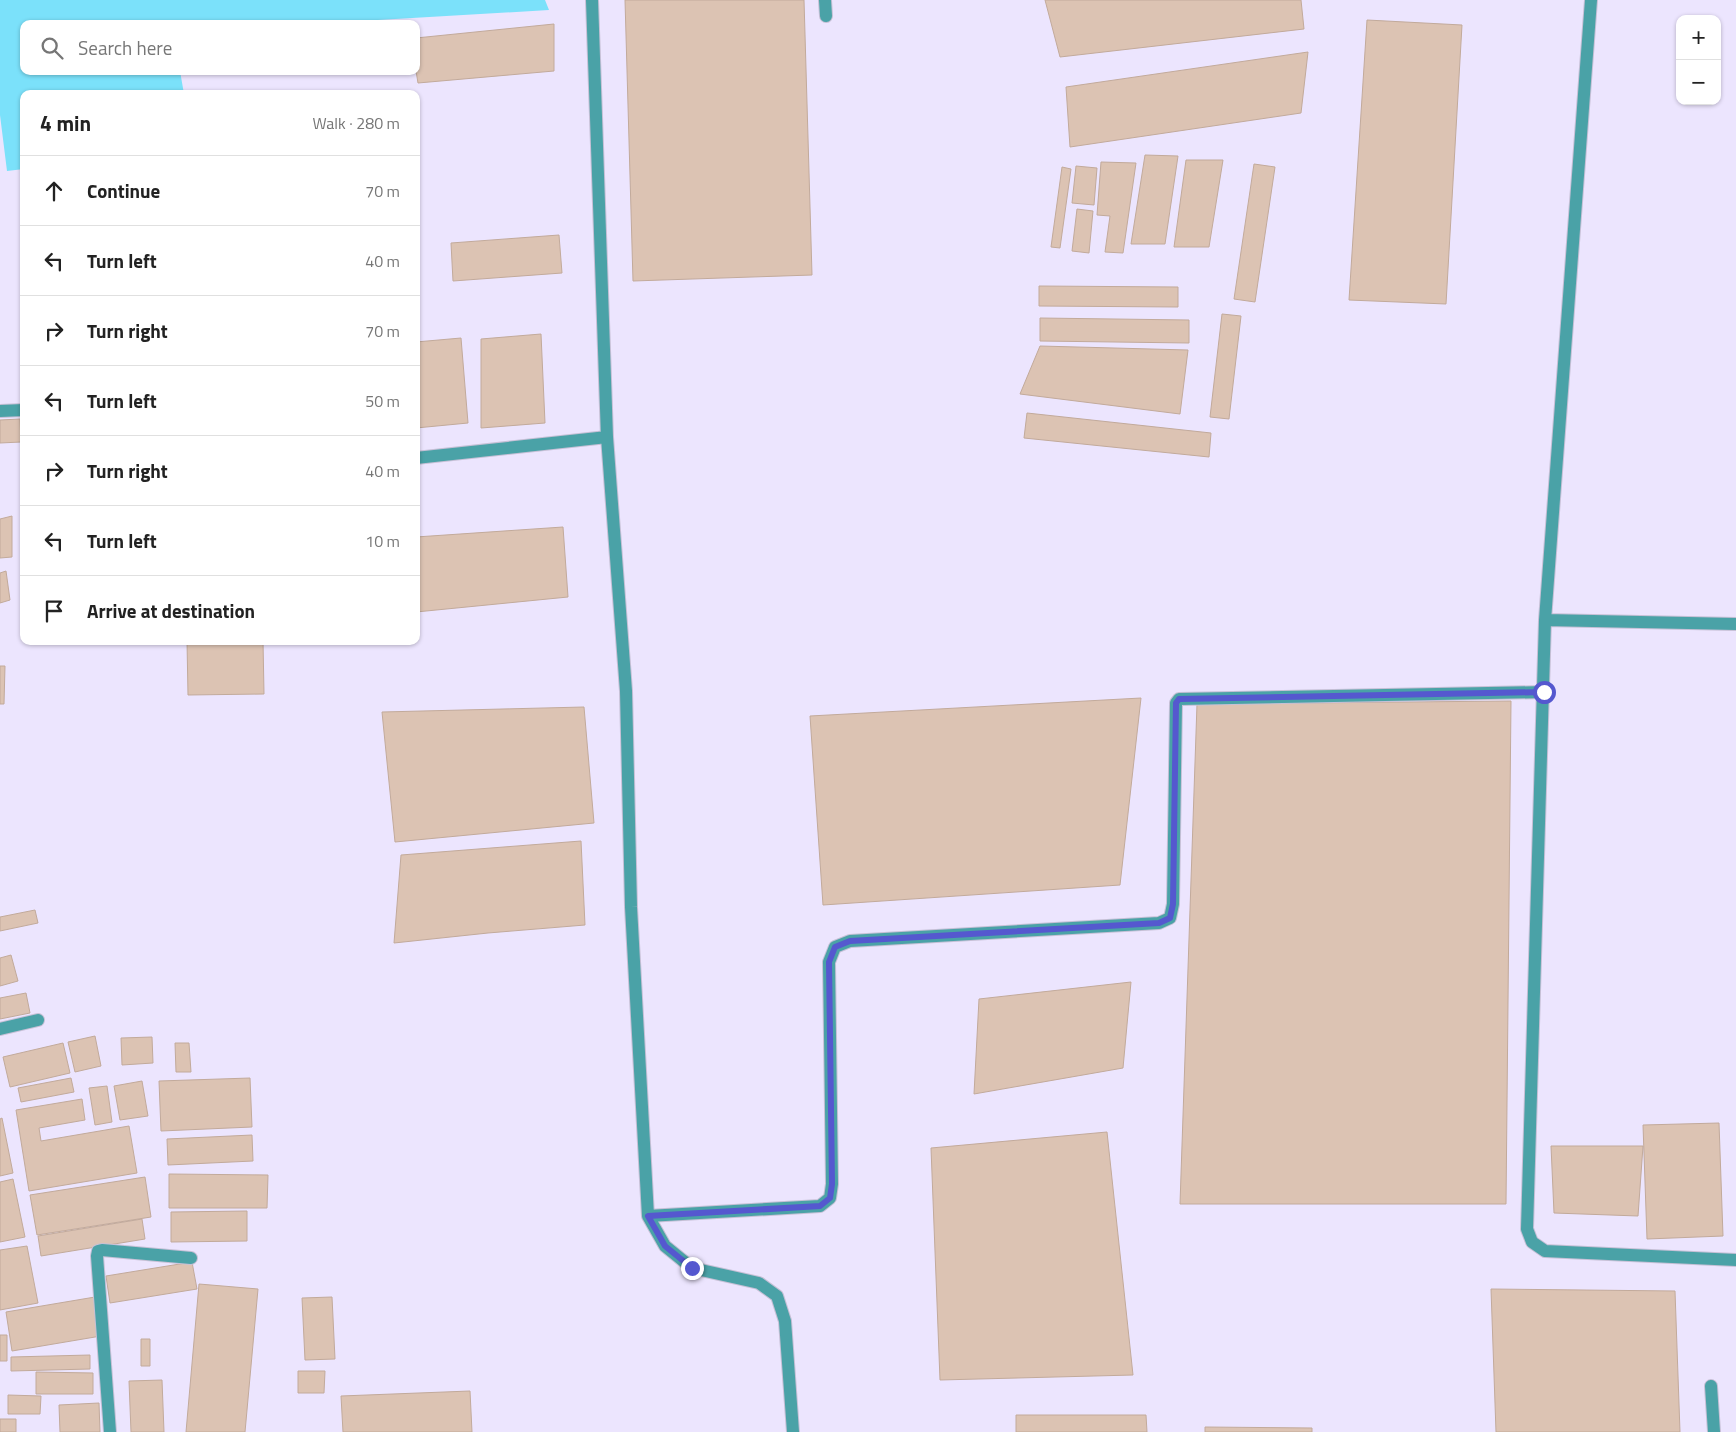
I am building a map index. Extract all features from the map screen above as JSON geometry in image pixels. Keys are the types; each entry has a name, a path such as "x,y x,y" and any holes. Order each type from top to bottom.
{"street":[{"path":"592,0 607,437 626,691 631,907 648,1216 665,1246 692,1268 759,1283 777,1296 785,1321 793,1432"},
{"path":"825,0 826,16"},
{"path":"1591,0 1545,620 1528,1229 1532,1242 1545,1251 1736,1260"},
{"path":"0,411 20,410"},
{"path":"420,458 607,437"},
{"path":"1545,620 1736,624"},
{"path":"648,1216 820,1206 830,1198 832,1184 829,962 835,947 850,941 1159,923 1170,918 1173,904 1176,703 1179,699 1544,692"},
{"path":"0,1029 38,1020"},
{"path":"110,1432 98,1251 191,1258"},
{"path":"1711,1386 1714,1432"}],"water":[{"path":"0,0 545,0 549,10 378,20 20,20 20,75 181,75 183,90 20,90 20,169 7,171 0,115"}],"building":[{"path":"625,0 804,0 812,275 633,281"},
{"path":"1045,0 1301,0 1304,29 1060,57"},
{"path":"1367,20 1462,25 1446,304 1349,300"},
{"path":"554,24 554,71 418,83 417,75 420,75 420,38"},
{"path":"1308,52 1301,113 1070,147 1066,87"},
{"path":"1145,155 1178,156 1165,244 1131,244"},
{"path":"1186,160 1223,160 1209,247 1174,247"},
{"path":"1101,162 1136,163 1123,253 1105,252 1110,216 1097,215"},
{"path":"1254,164 1275,167 1255,302 1234,299"},
{"path":"1076,166 1097,168 1094,205 1072,203"},
{"path":"1062,167 1071,169 1060,248 1051,247"},
{"path":"1077,209 1093,211 1089,253 1072,251"},
{"path":"559,235 562,273 453,281 451,243"},
{"path":"1039,286 1178,287 1178,307 1039,306"},
{"path":"1222,314 1241,316 1229,419 1210,417"},
{"path":"1040,318 1189,320 1189,343 1040,341"},
{"path":"541,334 545,423 481,428 481,339"},
{"path":"461,338 468,423 420,428 420,342"},
{"path":"1040,346 1188,350 1180,414 1020,394"},
{"path":"1027,413 1211,433 1209,457 1024,438"},
{"path":"20,419 20,442 0,443 0,420"},
{"path":"12,516 12,557 0,558 0,519"},
{"path":"563,527 568,597 420,612 420,537"},
{"path":"6,571 10,600 0,603 0,573"},
{"path":"187,645 263,645 264,694 188,695"},
{"path":"0,666 5,666 4,704 0,704"},
{"path":"1141,698 1120,885 823,905 810,716"},
{"path":"1511,701 1506,1204 1180,1204 1197,704"},
{"path":"584,707 594,823 395,842 382,712"},
{"path":"581,841 585,925 394,943 401,855"},
{"path":"35,910 38,923 0,931 0,917"},
{"path":"11,955 18,981 0,986 0,958"},
{"path":"1131,982 1123,1068 974,1094 979,999"},
{"path":"26,993 30,1013 0,1019 0,998"},
{"path":"95,1036 101,1066 75,1072 68,1042"},
{"path":"152,1037 153,1063 122,1065 121,1038"},
{"path":"63,1043 70,1073 10,1087 3,1057"},
{"path":"175,1043 189,1043 191,1072 176,1072"},
{"path":"71,1078 74,1092 21,1102 18,1088"},
{"path":"250,1078 252,1127 161,1131 159,1081"},
{"path":"142,1081 148,1116 120,1120 114,1086"},
{"path":"107,1086 112,1122 95,1125 89,1088"},
{"path":"82,1099 85,1120 39,1128 41,1141 129,1126 137,1173 29,1191 16,1110"},
{"path":"2,1118 13,1173 0,1176 0,1119"},
{"path":"1719,1123 1723,1236 1647,1239 1643,1125"},
{"path":"1107,1132 1133,1375 940,1380 931,1148"},
{"path":"252,1135 253,1161 168,1165 167,1139"},
{"path":"1551,1146 1643,1146 1638,1216 1554,1213"},
{"path":"169,1174 268,1175 267,1208 169,1208"},
{"path":"145,1177 151,1217 37,1235 30,1195"},
{"path":"13,1179 25,1237 0,1242 0,1182"},
{"path":"247,1211 247,1241 171,1242 171,1212"},
{"path":"142,1219 145,1239 41,1256 38,1236"},
{"path":"27,1246 38,1303 0,1310 0,1250"},
{"path":"192,1262 197,1289 110,1303 106,1276"},
{"path":"199,1284 258,1289 245,1432 186,1432"},
{"path":"1491,1289 1675,1291 1680,1432 1496,1432"},
{"path":"95,1297 101,1336 12,1351 6,1312"},
{"path":"332,1297 335,1359 305,1360 302,1298"},
{"path":"0,1335 7,1335 7,1361 0,1361"},
{"path":"141,1339 150,1339 150,1366 141,1366"},
{"path":"90,1355 90,1369 11,1371 11,1357"},
{"path":"298,1371 325,1371 324,1393 298,1393"},
{"path":"36,1372 93,1373 93,1394 36,1394"},
{"path":"162,1380 164,1432 131,1432 129,1381"},
{"path":"470,1391 472,1432 343,1432 341,1396"},
{"path":"8,1395 41,1396 40,1414 8,1414"},
{"path":"99,1403 100,1432 60,1432 59,1405"},
{"path":"1016,1415 1146,1415 1147,1432 1016,1432"},
{"path":"0,1419 16,1419 16,1432 0,1432"},
{"path":"1205,1427 1312,1428 1312,1432 1205,1432"}],"route":[{"path":"692,1268 665,1246 648,1216 820,1206 830,1198 832,1184 829,962 835,947 850,941 1159,923 1170,918 1173,904 1176,703 1179,699 1544,692"}]}
